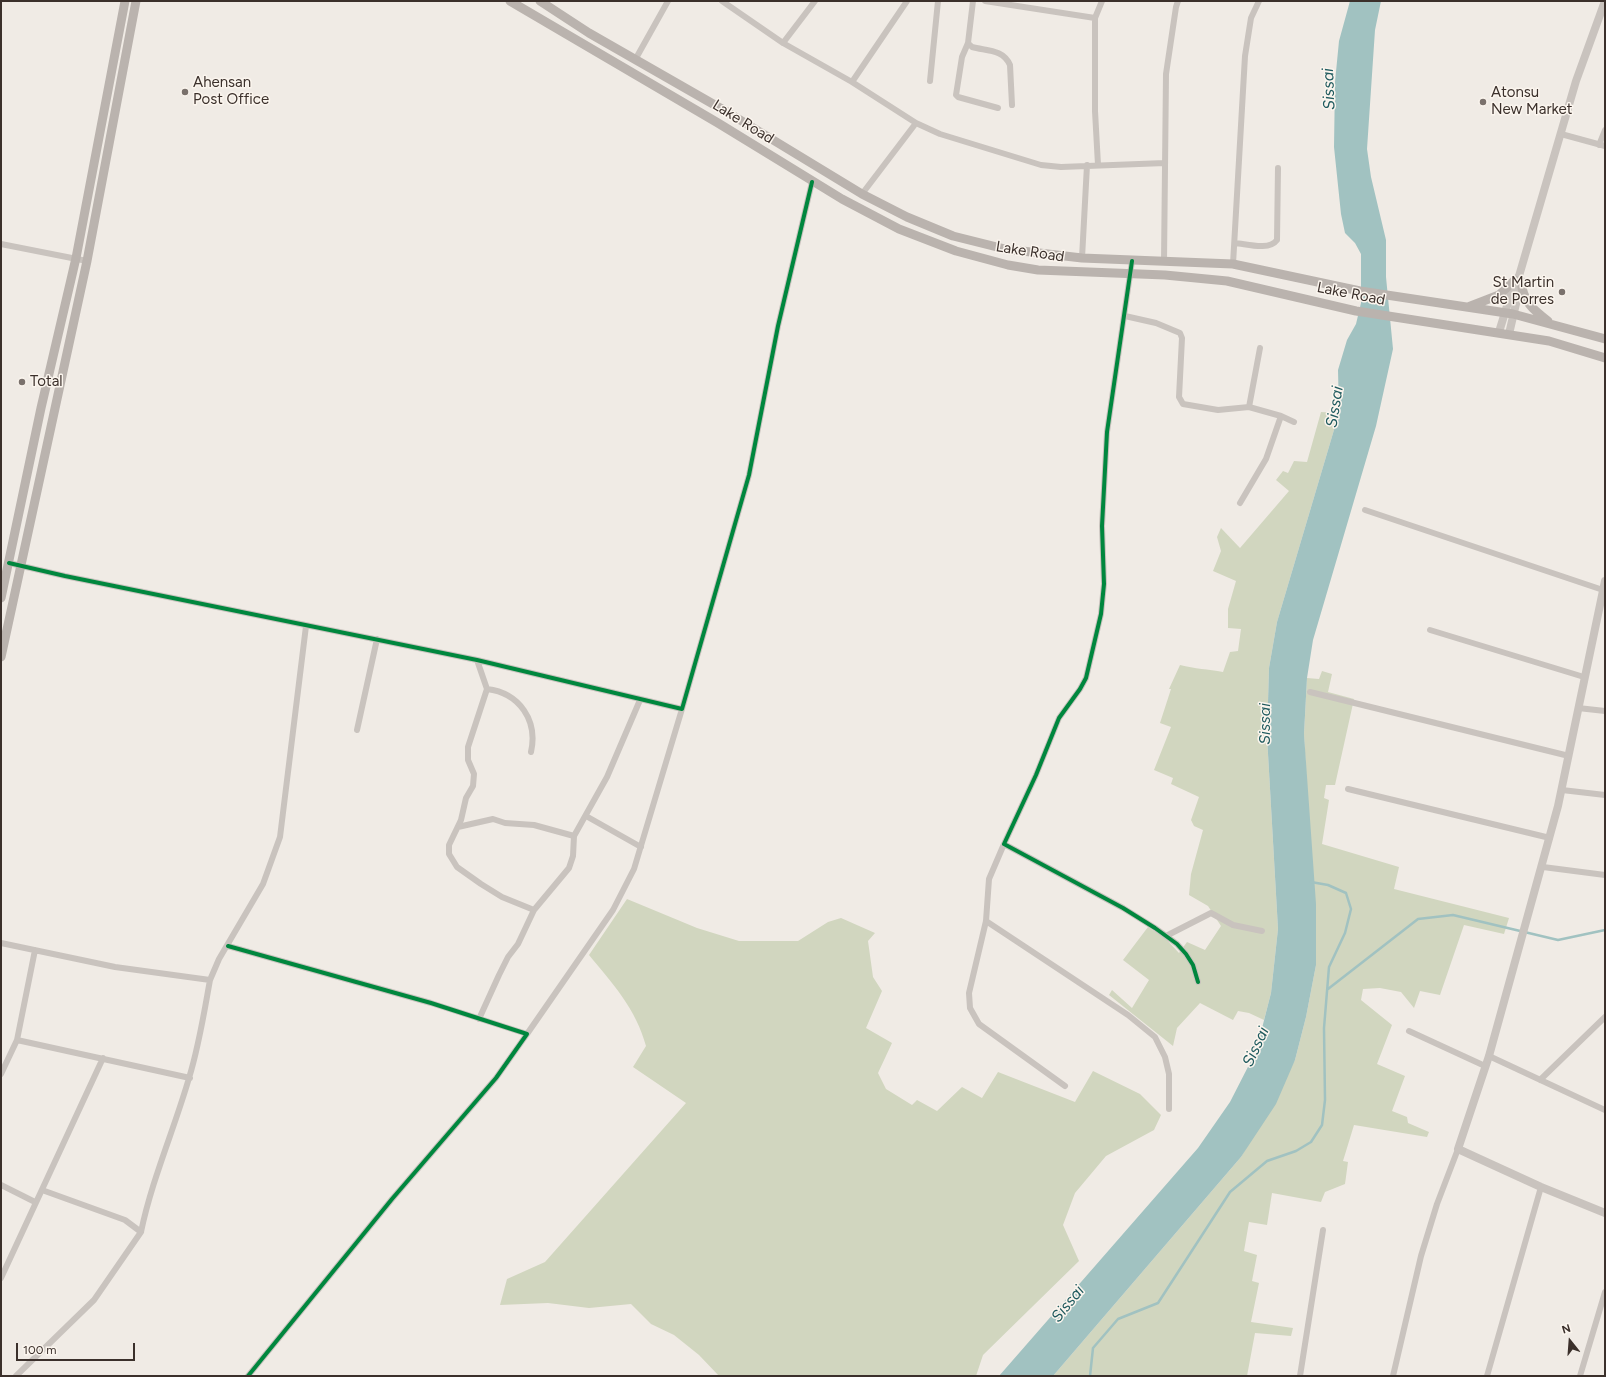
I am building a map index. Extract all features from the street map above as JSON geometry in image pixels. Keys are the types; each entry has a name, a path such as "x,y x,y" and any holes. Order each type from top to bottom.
{"main road":[{"path":"1,598 41,408 76,258 124,1"},
{"path":"1,657 87,261 136,1"},
{"name":"Lake Road","path":"510,1 718,123 812,182 899,229 956,251 1008,265 1038,270 1130,273 1227,281 1356,311 1499,332 1549,341 1605,358"},
{"name":"Lake Road","path":"540,1 635,60 727,112 862,194 907,217 953,236 1005,249 1082,258 1234,264 1360,291 1509,314 1552,324 1605,340"},
{"path":"1468,307 1499,295 1518,279 1526,302 1552,324"}],"street":[{"path":"635,60 668,1"},
{"path":"722,1 783,43 852,82 916,123 940,134 1042,165 1061,167 1165,163"},
{"path":"783,43 815,1"},
{"path":"852,82 907,1"},
{"path":"930,81 938,1"},
{"path":"973,1 968,42 962,57 956,95 958,97 998,108"},
{"path":"985,1 1095,18"},
{"path":"1098,165 1095,112 1095,18 1102,1"},
{"path":"1164,262 1166,74 1178,1"},
{"path":"1234,264 1245,56 1251,18 1259,1"},
{"path":"1509,334 1509,314 1518,279 1576,81 1602,15 1605,1"},
{"path":"968,42 972,47 997,52 1004,56 1007,60 1010,65 1012,105"},
{"path":"862,194 916,123"},
{"path":"1561,134 1602,145 1605,130"},
{"path":"1082,258 1087,165"},
{"path":"1235,243 1268,246 1274,244 1277,240 1278,168"},
{"path":"248,1376 392,1199 496,1078 613,910 634,869 682,709 749,475 778,326 812,182"},
{"path":"1,244 87,261"},
{"path":"1064,1086 980,1024 970,1008 969,992 986,921 989,879 1036,775 1059,718 1086,678 1101,614 1104,584 1102,526 1104,465 1107,432 1132,261"},
{"path":"1499,332 1509,314"},
{"path":"1125,316 1156,323 1180,333 1182,338 1179,397 1183,404 1218,410 1249,407 1281,416 1294,422"},
{"path":"1249,407 1260,348"},
{"path":"1240,503 1266,459 1281,416"},
{"path":"1365,510 1602,590"},
{"path":"9,562 306,626 477,660 682,709"},
{"path":"1393,1376 1421,1256 1437,1204 1458,1149 1489,1056 1543,867 1562,790 1584,677 1605,581"},
{"path":"16,1376 94,1300 141,1232 146,1206 190,1078 204,1017 210,980 219,959 263,884 280,837 306,626"},
{"path":"1430,630 1584,677"},
{"path":"357,730 377,639"},
{"path":"477,660 487,689 468,747 468,760 474,774 473,786 466,798 458,827 449,845 449,854 457,867 502,898 534,910"},
{"path":"487,689 506,694 516,701 528,714 534,739 531,752"},
{"path":"1310,692 1569,756"},
{"path":"479,1019 508,957 518,944 534,910 569,868 573,856 574,836 616,759 640,700"},
{"path":"1578,708 1605,711"},
{"path":"1348,789 1550,838"},
{"path":"1562,790 1605,796"},
{"path":"586,816 641,847"},
{"path":"458,827 493,819 505,823 534,825 574,836"},
{"path":"1004,844 1123,908 1166,936 1186,954 1193,965 1198,982"},
{"path":"1543,867 1605,875"},
{"path":"1166,936 1211,913 1233,925 1262,931"},
{"path":"986,921 1128,1015 1155,1037 1165,1057 1169,1074 1169,1109"},
{"path":"1,943 115,967 210,980"},
{"path":"228,946 431,1003 527,1034"},
{"path":"1,1074 17,1040 35,950"},
{"path":"1540,1080 1605,1017"},
{"path":"1409,1031 1485,1066"},
{"path":"17,1040 190,1078"},
{"path":"1489,1056 1605,1110"},
{"path":"1,1278 103,1058"},
{"path":"1458,1149 1541,1187 1605,1213"},
{"path":"1,1185 35,1202"},
{"path":"1487,1376 1541,1187"},
{"path":"42,1190 119,1217 141,1232"},
{"path":"1300,1376 1323,1230"},
{"path":"1580,1376 1605,1292"}],"green space":[{"path":"1321,412 1339,413 1277,622 1269,668 1267,736 1278,929 1271,993 1264,1020 1249,1013 1238,1011 1233,1020 1200,1003 1177,1028 1173,1046 1109,995 1112,990 1132,1008 1149,980 1123,960 1148,927 1166,939 1179,953 1187,942 1205,950 1221,926 1208,906 1189,895 1191,874 1203,830 1194,826 1191,820 1199,797 1171,784 1173,778 1154,770 1171,727 1160,723 1171,689 1169,689 1180,665 1223,672 1230,652 1238,651 1241,629 1228,628 1228,609 1236,581 1213,571 1221,551 1217,537 1221,528 1240,548 1289,491 1276,480 1283,471 1288,473 1294,461 1307,462"},
{"path":"1322,671 1332,674 1328,692 1354,699 1335,785 1326,785 1324,798 1329,800 1322,844 1399,867 1394,889 1509,918 1504,934 1464,925 1440,995 1420,991 1414,1008 1401,992 1380,988 1363,989 1361,1000 1392,1025 1377,1064 1405,1076 1392,1111 1407,1117 1408,1123 1429,1132 1427,1137 1354,1125 1343,1161 1348,1162 1345,1184 1325,1192 1321,1202 1272,1193 1267,1225 1249,1222 1244,1251 1257,1255 1252,1281 1259,1283 1251,1322 1293,1328 1291,1336 1255,1333 1247,1376 1053,1376 1241,1157 1295,1060 1306,1017 1316,965 1304,734 1307,678 1319,679"},
{"path":"627,899 697,928 739,941 798,941 828,922 841,918 875,933 868,941 873,977 882,991 866,1028 892,1043 878,1073 886,1089 912,1105 917,1100 937,1111 962,1087 982,1098 998,1072 1075,1102 1093,1071 1140,1094 1161,1115 1154,1130 1106,1156 1075,1193 1063,1225 1079,1261 983,1355 976,1376 719,1376 699,1355 674,1335 651,1324 631,1304 589,1308 548,1303 500,1305 507,1279 545,1262 686,1103 633,1067 646,1046 642,1033 623,998 589,955"}],"water":[{"name":"Sissai","path":"1350,1 1381,1 1375,30 1367,149 1371,177 1386,240 1386,277 1393,349 1376,426 1313,640 1307,678 1304,734 1316,904 1316,965 1306,1017 1295,1060 1276,1104 1241,1157 1053,1376 999,1376 1198,1148 1230,1102 1252,1059 1260,1036 1271,993 1278,929 1267,736 1269,668 1277,622 1339,413 1338,370 1347,340 1356,324 1361,303 1361,254 1355,243 1345,233 1341,214 1334,147 1335,82 1339,41"}],"waterway":[{"path":"1090,1376 1093,1348 1118,1319 1158,1303 1230,1192 1267,1161 1296,1151 1311,1142 1322,1125 1325,1100 1324,1028 1329,967 1345,933 1351,909 1346,893 1328,885 1311,882"},
{"path":"1328,989 1418,919 1453,915 1558,940 1605,930"}],"cycle path":[{"path":"9,563 65,576 477,660 682,709 749,475 778,326 812,182"},
{"path":"1132,261 1107,432 1102,526 1104,584 1101,614 1086,678 1059,718 1036,775 1004,844 1123,908 1155,928 1177,944 1186,954 1193,965 1198,982"},
{"path":"228,946 431,1003 527,1034 496,1078 392,1199 248,1376"}],"place":[{"name":"Ahensan Post Office","path":"185,92"},
{"name":"Atonsu New Market","path":"1483,102"},
{"name":"St Martin de Porres","path":"1562,292"},
{"name":"Total","path":"22,382"}]}
